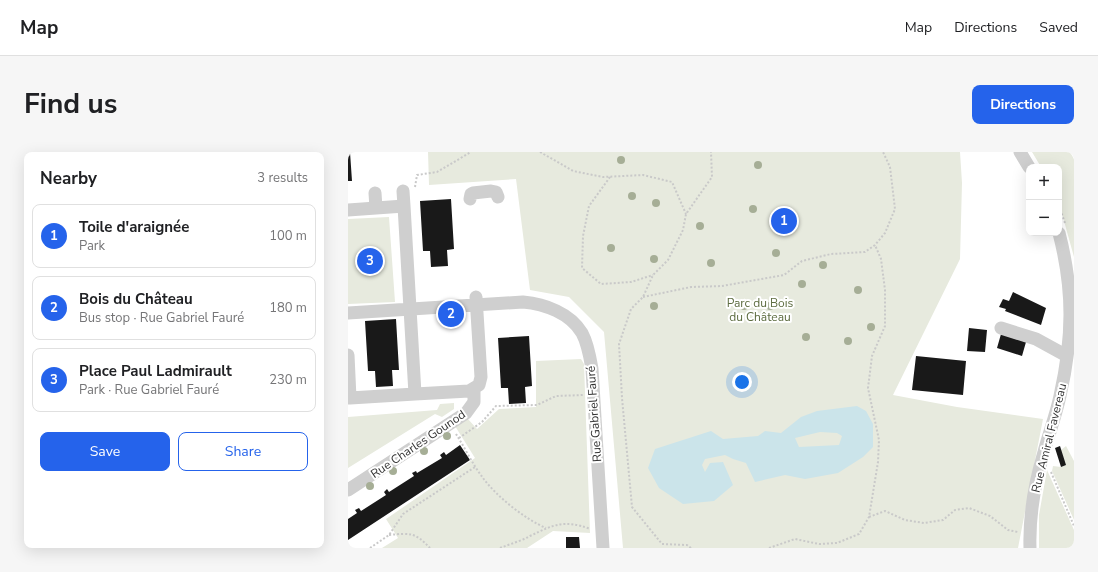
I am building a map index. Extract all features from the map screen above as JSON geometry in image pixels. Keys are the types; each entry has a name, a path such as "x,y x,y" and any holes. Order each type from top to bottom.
{"street":[{"path":"1020,152 1027,164"},
{"path":"408,191 404,206 413,286 410,308 415,394"},
{"path":"470,199 471,194 484,191 494,191 498,197"},
{"path":"375,193 376,208"},
{"path":"348,210 404,206"},
{"name":"Rue Amiral Favereau","path":"1030,548 1029,534 1034,494 1043,454 1060,397 1068,356 1070,331 1069,286 1065,256 1059,236"},
{"name":"Rue Gabriel Fauré","path":"348,312 505,299 544,306 557,311 576,325 582,334 589,351 592,369 603,544"},
{"name":"Rue Charles Gounod","path":"348,490 466,413 471,407 475,398 474,389 479,386 481,377 476,301"},
{"path":"1001,328 1036,340 1068,356"},
{"path":"348,354 349,398 469,391 474,389"}],"path":[{"path":"408,191 417,174 437,172 471,152"},
{"path":"540,152 573,171 602,177 643,174 672,182 686,214"},
{"path":"691,548 687,545 662,544 632,507 622,398 619,344 631,308 643,297 653,275 668,260 683,230 686,214 712,177 711,152"},
{"path":"643,297 691,287 722,286 784,275 802,261 831,254 865,252 875,246 885,233 895,208 890,167 883,152"},
{"path":"610,177 589,206 582,236 582,268 601,284 631,282 653,275"},
{"path":"769,548 795,539 819,544 837,543 859,534 869,517 878,462 879,440 868,388 872,356 885,326 885,290 881,259 875,246"},
{"path":"459,438 482,422 496,406 537,405 556,396 594,395"},
{"path":"450,423 476,466 491,487 522,515 546,528"},
{"path":"370,548 390,535 403,514 476,466"},
{"path":"1051,472 1074,526"},
{"path":"869,517 885,511 904,520 924,523 943,520 955,510 969,508 990,516 1008,530 1029,534"},
{"path":"500,548 529,537 546,528 563,524 577,524 590,529 603,544"},
{"path":"390,535 409,533 417,536 430,548"},
{"path":"666,548 668,544"}],"green space":[{"name":"Parc du Bois du Château","path":"428,152 960,152 962,183 960,259 893,395 957,407 1043,419 1018,548 623,548 604,332 569,297 530,290 516,179 429,185"},
{"path":"1032,152 1070,152 1074,159 1074,257 1062,214 1062,164 1039,164"},
{"path":"389,217 395,302 348,304 348,219"},
{"path":"581,359 584,364 590,533 553,531 527,548 382,548 398,538 386,519 475,458 455,426 467,418 477,429 499,409 536,407 536,361"},
{"path":"454,403 454,409 442,417 435,414 348,468 348,417 437,410 440,404"},
{"path":"1066,446 1074,461 1074,520 1052,471 1053,466 1061,467 1061,450"},
{"path":"1047,470 1074,530 1074,548 1039,548 1039,515"}],"water":[{"path":"857,406 866,411 873,424 873,447 863,457 838,473 805,479 785,475 755,482 746,463 725,455 705,459 702,465 705,472 710,463 723,462 733,485 714,501 683,504 659,488 648,468 655,449 711,431 723,439 758,436 765,431 781,433 801,417 817,411","holes":["820,432 837,433 842,436 839,445 799,447 795,438"]}],"building":[{"path":"348,152 350,152 352,181 348,181"},
{"path":"451,199 454,249 447,250 448,266 431,267 430,251 423,251 420,201"},
{"path":"1013,292 1046,308 1041,325 1005,311 1006,309 999,307 1003,299 1009,301"},
{"path":"396,319 399,370 392,370 393,386 376,387 375,371 368,371 365,321"},
{"path":"969,328 987,330 985,352 967,351"},
{"path":"1001,334 1026,342 1022,356 997,348"},
{"path":"529,336 532,386 525,387 526,403 509,404 508,388 501,388 498,338"},
{"path":"916,356 966,361 963,395 912,390"},
{"path":"460,445 470,460 348,540 348,519 357,513 355,510 359,508 361,511 386,495 384,492 387,489 389,492 414,476 412,473 416,471 417,473 442,458 440,455 444,452 446,455"},
{"path":"1060,446 1066,465 1061,467 1055,448"},
{"path":"566,537 579,537 580,548 566,548"}],"place":[{"name":"Toile d'araignée","path":"784,221"},
{"name":"Place Paul Ladmirault","path":"370,261"},
{"name":"Bois du Château","path":"451,314"}]}
